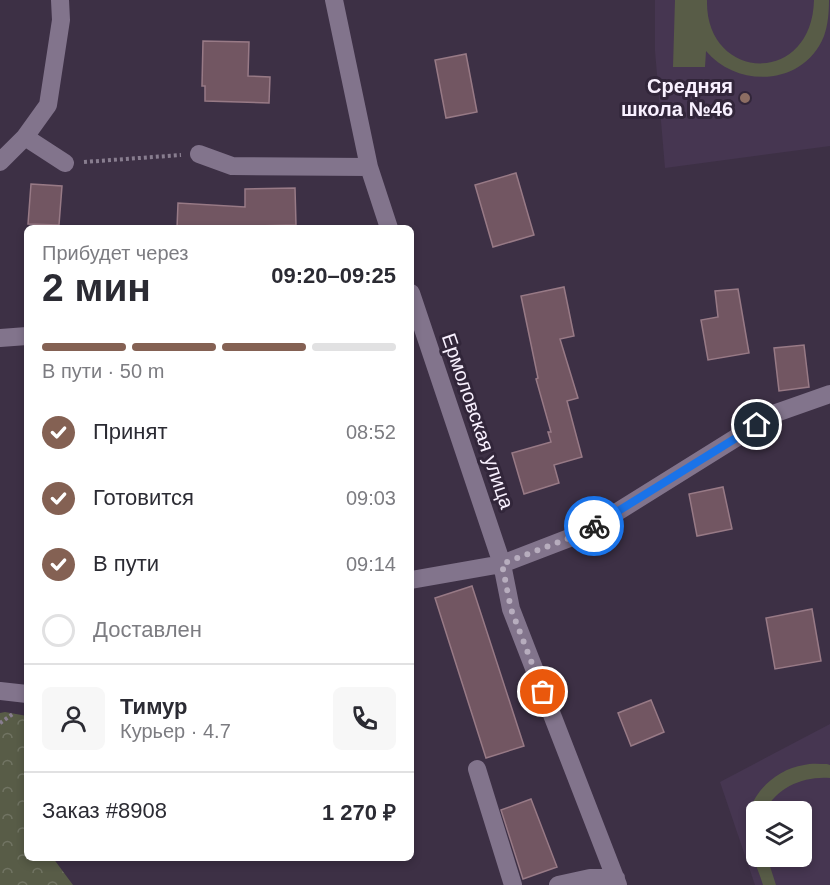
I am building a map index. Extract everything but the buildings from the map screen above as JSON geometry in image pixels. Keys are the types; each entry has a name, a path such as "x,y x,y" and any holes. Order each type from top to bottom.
{"street":[{"path":"0,162 26,137 48,105 61,20 60,0"},
{"path":"334,0 369,167 388,225"},
{"path":"26,137 65,163"},
{"path":"199,154 231,166 369,167"},
{"name":"Ермоловская улица","path":"414,302 502,564 511,609 617,882"},
{"path":"0,338 24,336"},
{"path":"414,579 502,564 585,532 776,414 830,394"},
{"path":"0,691 24,694"},
{"path":"477,769 513,885"},
{"path":"558,885 590,879 617,882"}],"path":[{"path":"65,163 199,154"}],"shaded area":[{"name":"Средняя школа №46","path":"655,0 830,0 830,146 665,168 655,51"},
{"path":"830,724 830,885 755,885 749,867 812,867 812,801 746,801 746,859 720,782"}],"green space":[{"path":"675,0 707,0 711,27 723,47 739,59 759,63 779,60 796,48 809,28 814,0 829,0 828,18 824,36 815,53 802,65 786,73 752,76 735,72 719,63 706,51 705,67 673,67"},
{"path":"0,713 24,715 24,861 55,861 73,885 0,885"},
{"path":"813,764 830,765 830,778 801,781 784,789 772,801 754,801 763,788 781,773 792,768"},
{"path":"757,867 770,867 776,885 763,885"}],"way so far":[{"path":"543,692 511,609 502,564 585,532 594,526"}],"place":[{"name":"Средняя школа №46","path":"745,98"}],"route":[{"path":"594,526 757,425"}]}
